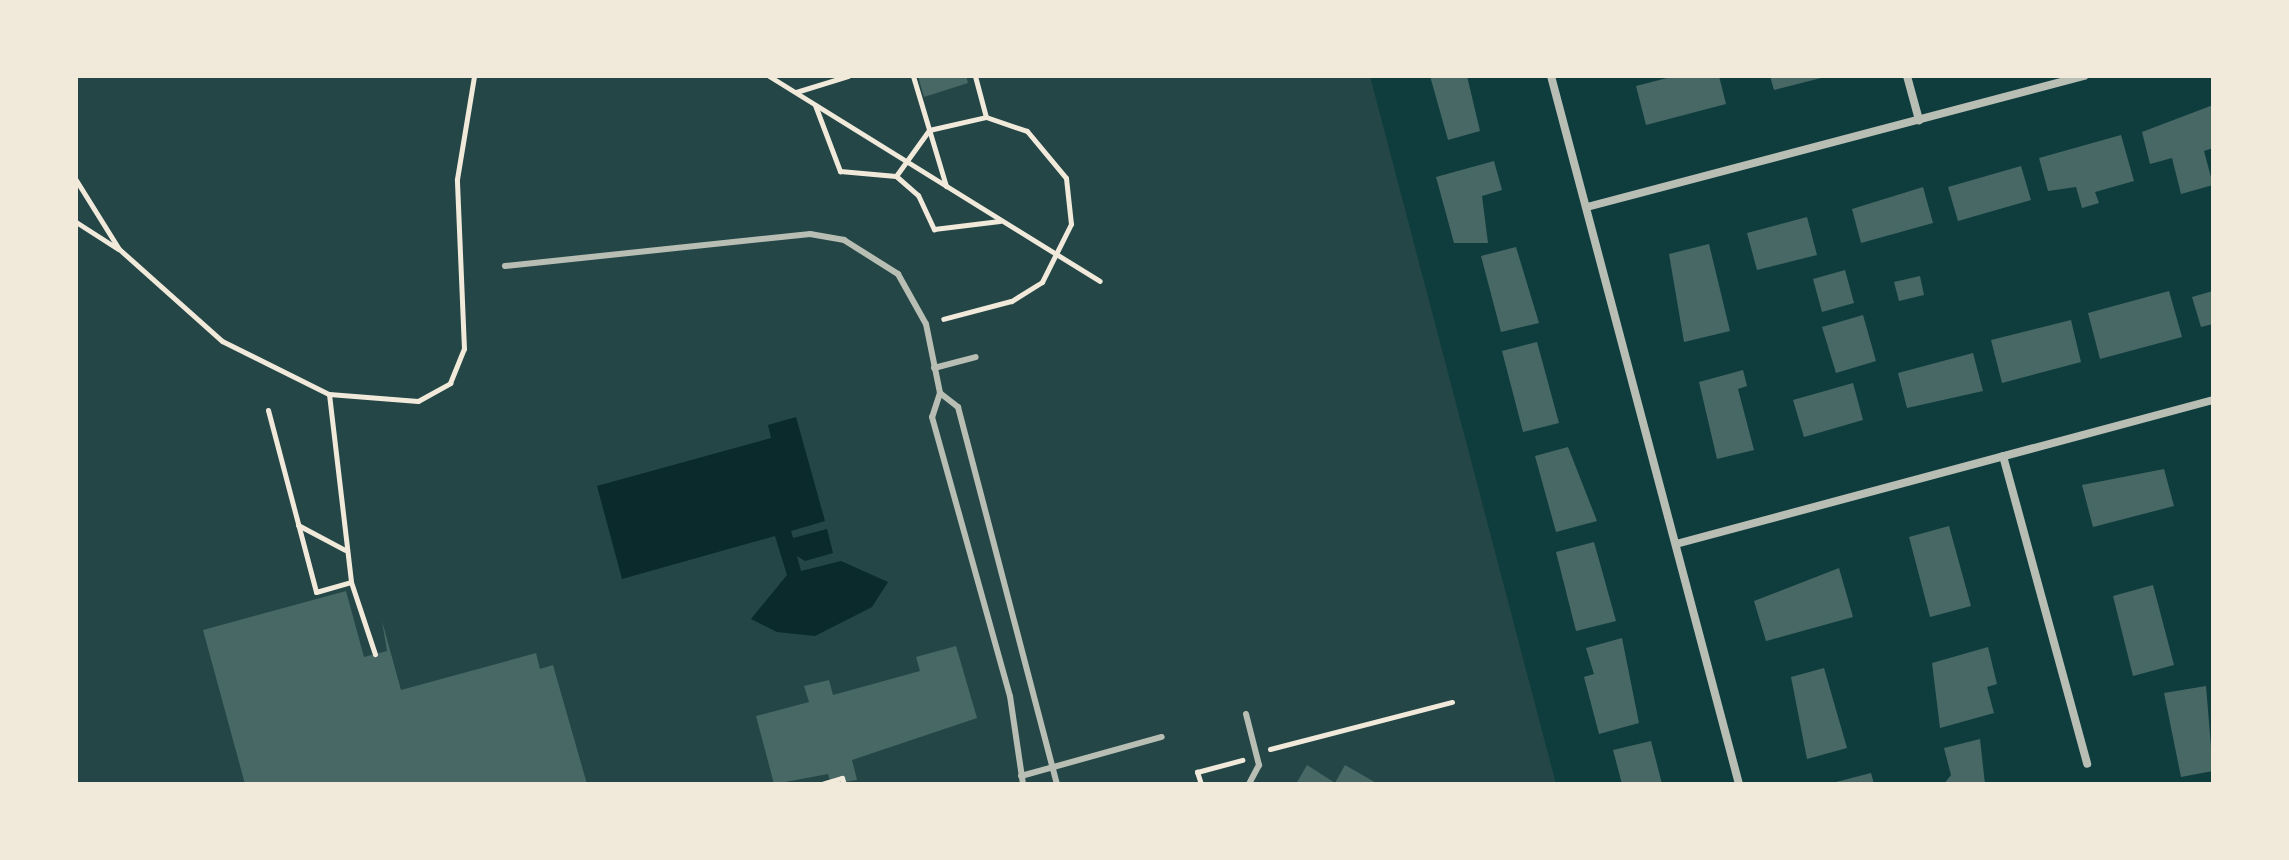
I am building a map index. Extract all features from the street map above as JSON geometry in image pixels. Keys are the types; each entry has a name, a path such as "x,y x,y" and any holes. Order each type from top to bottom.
{"street":[{"path":"1551,76 1739,784"},
{"path":"1907,76 1919,120"},
{"path":"1587,207 2084,76"},
{"path":"1676,544 2213,400"},
{"path":"2003,456 2087,764"}],"lane":[{"path":"505,266 826,235 878,258 908,287 940,393 932,417 1010,696 1023,784"},
{"path":"934,368 976,357"},
{"path":"940,393 958,407 1057,784"},
{"path":"1246,714 1259,765 1249,784"},
{"path":"1021,776 1162,737"}],"path":[{"path":"76,222 119,249 222,341 329,394 418,401 443,391 459,368 465,330 457,179 474,76"},
{"path":"769,76 1100,281"},
{"path":"795,92 848,76"},
{"path":"913,76 946,186"},
{"path":"975,76 986,117"},
{"path":"814,104 840,171 896,176 918,195 934,229 1002,221"},
{"path":"896,176 902,160 929,130 986,117 1027,131 1066,178 1071,224 1059,258 1022,296 943,319"},
{"path":"76,180 119,249"},
{"path":"329,394 351,582 375,654"},
{"path":"268,410 316,592 351,582"},
{"path":"297,524 346,551"},
{"path":"1201,784 1197,772 1256,753 1452,702"},
{"path":"822,784 842,778 844,784"}],"shaded area":[{"path":"76,76 1370,76 1556,784 76,784"},
{"path":"796,417 825,521 791,531 793,538 827,529 833,553 805,561 797,556 801,571 841,561 888,582 872,607 815,636 777,632 751,619 787,575 775,536 622,579 597,486 771,438 768,425"}],"building":[{"path":"918,76 966,76 968,83 924,97"},
{"path":"1430,76 1467,76 1480,131 1448,140"},
{"path":"1675,76 1719,76 1726,104 1646,125 1636,86"},
{"path":"1770,76 1825,76 1825,77 1774,90"},
{"path":"2213,105 2213,148 2204,151 2213,185 2181,194 2172,158 2150,164 2142,132"},
{"path":"2121,135 2134,181 2095,192 2099,203 2082,208 2076,187 2048,191 2039,158"},
{"path":"1494,161 1502,190 1482,196 1488,243 1454,243 1436,177"},
{"path":"2021,166 2031,200 1958,221 1948,187"},
{"path":"1923,187 1933,223 1861,243 1852,209"},
{"path":"1807,217 1817,255 1757,270 1747,233"},
{"path":"1709,244 1730,331 1684,342 1669,254"},
{"path":"1516,247 1539,323 1501,332 1481,256"},
{"path":"1845,270 1854,303 1822,312 1813,279"},
{"path":"1920,276 1924,295 1899,301 1894,282"},
{"path":"2169,291 2182,337 2100,359 2088,313"},
{"path":"2213,291 2213,324 2201,327 2192,297"},
{"path":"1863,315 1876,361 1836,373 1822,327"},
{"path":"2071,320 2081,362 2002,383 1991,340"},
{"path":"1537,342 1559,423 1523,432 1502,351"},
{"path":"1973,353 1983,391 1907,408 1898,373"},
{"path":"1743,370 1747,386 1738,389 1754,450 1717,459 1699,382"},
{"path":"1853,383 1863,420 1804,437 1793,400"},
{"path":"1568,447 1597,521 1556,532 1535,456"},
{"path":"2164,469 2174,506 2093,527 2082,485"},
{"path":"1949,526 1971,606 1930,617 1909,537"},
{"path":"1594,542 1616,621 1576,631 1556,552"},
{"path":"1839,568 1853,617 1766,641 1754,601"},
{"path":"2153,585 2174,665 2133,676 2113,596"},
{"path":"346,591 364,657 387,651 382,621 401,690 536,653 540,669 553,665 587,784 245,784 203,630"},
{"path":"1622,638 1639,723 1599,734 1584,677 1594,674 1586,648"},
{"path":"956,646 977,718 852,760 857,780 831,784 828,774 774,784 756,716 809,702 804,686 829,680 833,695 920,671 916,657"},
{"path":"1988,647 1997,684 1987,687 1994,713 1940,728 1932,663"},
{"path":"1824,668 1847,748 1807,759 1791,677"},
{"path":"2206,686 2213,771 2181,777 2164,693"},
{"path":"1980,739 1985,784 1944,784 1951,775 1944,748"},
{"path":"1651,741 1662,784 1622,784 1613,750"},
{"path":"1307,765 1335,783 1345,765 1378,784 1296,784"},
{"path":"1871,773 1874,784 1832,784 1832,783"}]}
